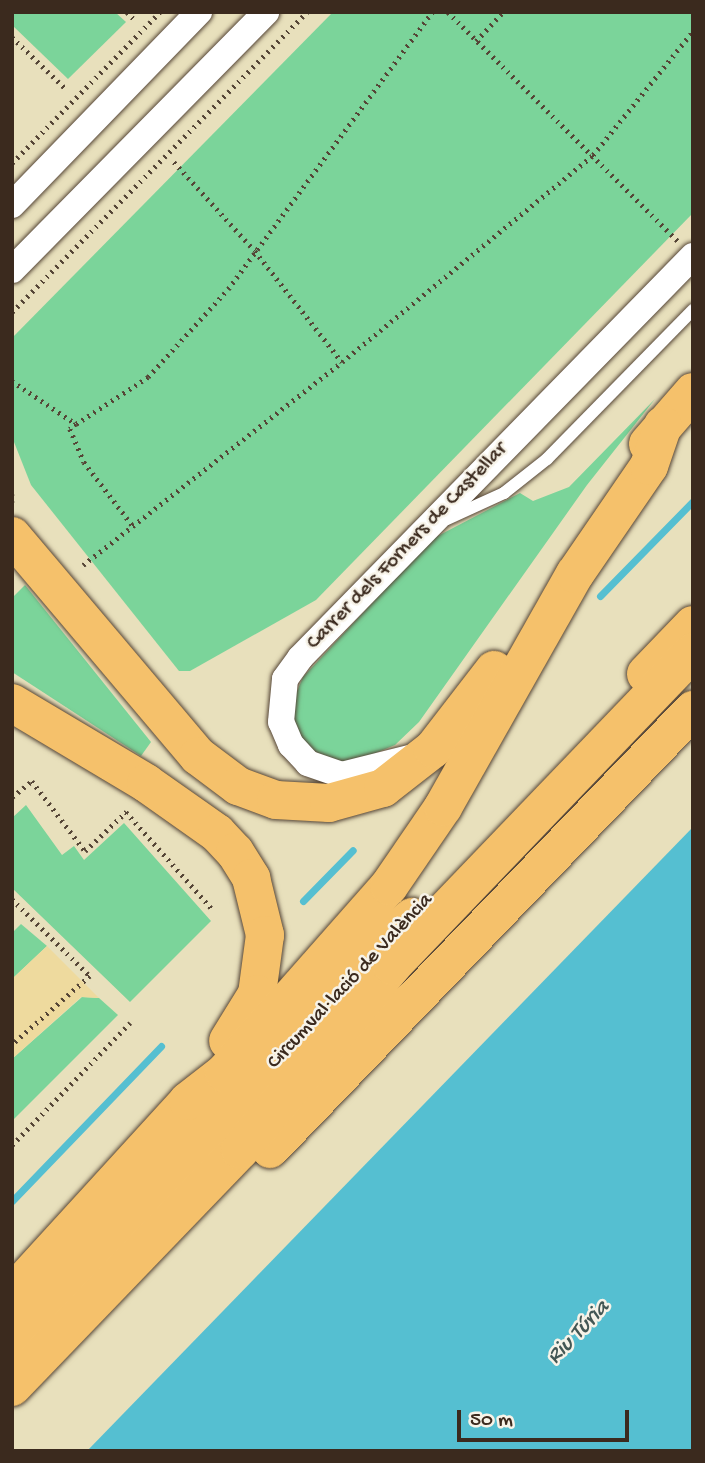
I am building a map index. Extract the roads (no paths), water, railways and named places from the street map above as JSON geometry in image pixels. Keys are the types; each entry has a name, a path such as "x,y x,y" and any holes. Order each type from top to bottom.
{"highway":[{"path":"12,536 198,756 238,786 276,800 329,803 383,788 433,749 484,688 542,591 663,425 693,392"},
{"path":"188,1101 224,1073 338,946 420,843 575,574 649,466 663,425"},
{"name":"Circumval·lació de València","path":"12,1341 693,625"},
{"path":"12,1387 240,1150 392,967 693,652"},
{"path":"12,702 196,817 235,852 251,878 265,935 257,994 244,1021 188,1101 12,1294"},
{"path":"12,1414 693,709"}],"street":[{"path":"12,205 199,12"},
{"path":"12,270 266,12"},
{"name":"Carrer dels Forners de Castellar","path":"433,749 372,771 342,775 325,772 291,745 279,708 285,679 300,659 685,249"}],"lane":[{"path":"422,532 504,493 529,475 693,310"}],"water":[{"name":"Riu Túria","path":"693,827 693,1451 87,1451"}],"waterway":[{"path":"600,596 693,501"},
{"path":"303,901 353,850"},
{"path":"12,1201 161,1046"}]}
